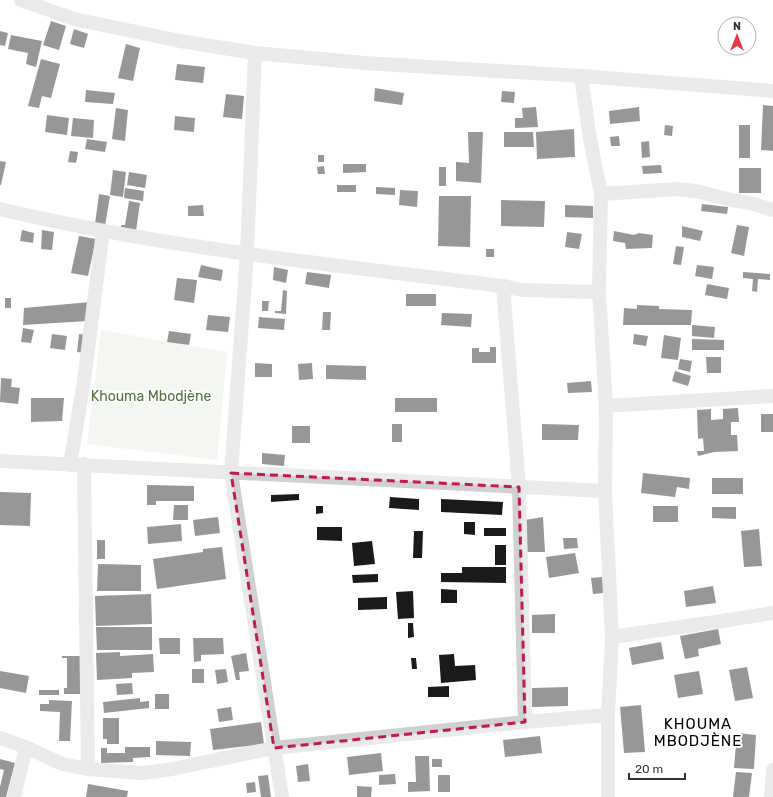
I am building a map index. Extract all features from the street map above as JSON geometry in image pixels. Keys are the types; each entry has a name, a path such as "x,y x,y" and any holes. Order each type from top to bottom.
{"street":[{"path":"21,0 74,19 180,41 255,53 430,68 581,76 773,92"},
{"path":"255,53 248,254 231,473 282,797"},
{"path":"581,76 590,139 601,194 599,292 606,406 605,491 612,636 608,715 608,797"},
{"path":"601,194 677,189 696,191 750,203 773,210"},
{"path":"0,209 103,231 248,254 503,286 522,290 599,292"},
{"path":"88,769 77,465 84,381 103,231"},
{"path":"503,286 519,487 525,722"},
{"path":"606,406 773,396"},
{"path":"0,461 605,491"},
{"path":"612,636 773,613"},
{"path":"0,738 26,747 62,764 88,769 142,773 167,770 274,748 608,715"},
{"path":"14,797 26,747"},
{"path":"771,797 773,770"}],"highlighted area":[{"path":"231,473 519,487 525,722 274,748"}],"green space":[{"name":"Khouma Mbodjène","path":"101,330 227,352 217,460 87,444"}],"building":[{"path":"51,21 66,26 59,50 43,45"},
{"path":"74,29 88,34 84,48 70,44"},
{"path":"0,31 8,33 5,46 0,45"},
{"path":"11,35 42,41 36,67 26,64 28,53 8,49"},
{"path":"126,44 140,48 133,81 118,78"},
{"path":"41,59 60,64 51,98 42,96 39,108 28,106"},
{"path":"177,64 205,67 203,83 175,80"},
{"path":"375,88 404,93 402,105 374,101"},
{"path":"86,90 115,93 113,104 85,102"},
{"path":"502,91 515,92 514,103 501,102"},
{"path":"226,94 244,96 242,119 223,117"},
{"path":"763,105 773,106 773,151 761,150"},
{"path":"536,107 538,127 515,128 515,118 523,118 522,108"},
{"path":"639,107 640,121 610,124 609,111"},
{"path":"116,108 128,110 125,141 112,139"},
{"path":"47,115 69,118 67,135 45,132"},
{"path":"175,116 195,118 194,132 174,130"},
{"path":"73,118 94,120 93,138 71,136"},
{"path":"665,125 673,126 672,136 664,135"},
{"path":"739,125 750,125 750,158 739,158"},
{"path":"574,129 575,157 537,159 536,132"},
{"path":"468,132 483,132 481,183 456,181 456,162 469,163"},
{"path":"504,132 533,132 534,147 504,147"},
{"path":"619,136 620,146 611,146 610,137"},
{"path":"87,139 107,142 105,152 85,149"},
{"path":"649,141 650,157 642,158 641,142"},
{"path":"70,151 78,152 76,163 68,162"},
{"path":"318,155 324,155 324,162 318,162"},
{"path":"0,161 6,162 1,185 0,185"},
{"path":"343,164 366,164 366,172 343,173"},
{"path":"661,165 662,173 643,174 642,166"},
{"path":"324,166 325,174 318,174 317,167"},
{"path":"439,167 446,167 446,186 439,186"},
{"path":"739,168 761,168 761,193 739,193"},
{"path":"113,170 126,172 123,197 110,195"},
{"path":"129,172 147,175 145,188 127,185"},
{"path":"337,185 356,185 356,192 337,192"},
{"path":"376,187 395,188 395,195 376,194"},
{"path":"125,188 144,191 143,201 124,198"},
{"path":"400,190 418,191 417,207 399,205"},
{"path":"99,194 110,196 105,226 95,224"},
{"path":"439,196 471,196 470,247 438,246"},
{"path":"501,200 545,201 544,227 501,226"},
{"path":"129,201 140,203 136,231 121,229 121,225 125,225"},
{"path":"702,204 728,207 727,214 701,211"},
{"path":"203,205 204,216 188,216 188,206"},
{"path":"565,205 593,206 593,218 565,217"},
{"path":"737,225 749,227 744,256 731,253"},
{"path":"682,226 703,231 700,241 682,237"},
{"path":"22,230 34,233 33,243 20,241"},
{"path":"42,230 54,232 52,250 41,249"},
{"path":"614,231 634,235 639,233 653,235 652,248 626,249 625,243 613,241"},
{"path":"567,232 582,234 579,249 565,247"},
{"path":"79,236 96,239 88,276 71,273"},
{"path":"676,246 684,247 681,265 673,264"},
{"path":"486,249 494,249 494,257 486,257"},
{"path":"201,265 223,270 221,281 198,277"},
{"path":"697,265 714,267 712,279 695,276"},
{"path":"274,267 288,270 286,283 273,280"},
{"path":"307,272 331,275 329,288 305,284"},
{"path":"743,272 770,274 770,280 758,279 757,292 752,291 753,279 743,278"},
{"path":"177,278 197,280 194,303 174,300"},
{"path":"707,284 729,288 727,299 705,295"},
{"path":"283,290 287,291 286,314 275,313 275,311 281,311"},
{"path":"406,294 436,294 436,306 406,306"},
{"path":"5,298 11,298 11,308 5,308"},
{"path":"262,301 269,301 268,311 262,311"},
{"path":"90,302 88,321 23,325 24,308"},
{"path":"637,305 659,306 659,309 692,310 691,325 623,325 624,308 637,309"},
{"path":"323,312 331,312 330,330 322,330"},
{"path":"442,313 472,314 471,327 441,325"},
{"path":"208,315 230,317 228,332 206,330"},
{"path":"259,317 285,319 284,330 258,328"},
{"path":"692,325 715,327 714,338 692,336"},
{"path":"23,328 34,330 31,343 21,342"},
{"path":"169,331 191,334 189,345 167,342"},
{"path":"52,334 67,336 65,350 50,348"},
{"path":"79,334 88,335 85,353 77,352"},
{"path":"634,334 648,336 646,346 633,344"},
{"path":"664,335 681,338 678,360 661,358"},
{"path":"692,339 724,340 724,350 692,350"},
{"path":"490,347 496,347 496,363 472,363 472,348 479,348 479,352 490,352"},
{"path":"706,357 721,357 721,373 707,373"},
{"path":"680,359 692,361 690,372 678,369"},
{"path":"255,363 272,364 272,377 255,377"},
{"path":"312,363 313,379 299,380 298,364"},
{"path":"326,365 366,366 366,380 326,379"},
{"path":"675,371 691,376 688,386 672,381"},
{"path":"1,378 12,379 11,387 20,388 18,404 0,402"},
{"path":"591,381 592,392 568,393 567,383"},
{"path":"31,398 64,398 62,421 31,422"},
{"path":"395,398 437,398 437,412 395,412"},
{"path":"738,408 739,422 731,422 731,435 737,435 738,451 714,452 698,456 697,451 704,451 703,438 698,439 697,410 711,409 711,420 723,419 723,409"},
{"path":"761,414 773,414 773,432 761,432"},
{"path":"392,424 402,424 402,442 392,442"},
{"path":"542,424 579,425 578,440 542,440"},
{"path":"292,426 310,426 310,443 292,443"},
{"path":"262,453 285,455 284,466 262,464"},
{"path":"643,473 690,478 689,489 677,487 675,497 641,493"},
{"path":"712,478 743,478 743,494 712,494"},
{"path":"147,485 194,486 194,501 156,501 156,505 147,505"},
{"path":"0,492 31,493 30,526 0,525"},
{"path":"299,494 299,500 271,502 271,495"},
{"path":"390,497 419,499 419,510 389,508"},
{"path":"441,499 503,502 502,515 441,512"},
{"path":"174,505 188,505 188,520 173,520"},
{"path":"316,506 323,506 323,513 316,514"},
{"path":"653,506 678,506 678,522 653,522"},
{"path":"712,507 736,507 736,519 712,518"},
{"path":"218,517 220,533 195,536 193,520"},
{"path":"543,517 545,552 527,552 525,520"},
{"path":"464,522 475,522 475,535 464,534"},
{"path":"181,524 182,541 148,544 147,527"},
{"path":"317,527 342,527 342,541 317,540"},
{"path":"484,528 506,528 506,536 484,536"},
{"path":"759,529 762,566 744,567 741,531"},
{"path":"414,531 423,531 422,558 413,558"},
{"path":"563,538 577,538 578,548 564,549"},
{"path":"97,540 105,540 105,559 97,559"},
{"path":"372,541 375,564 354,566 352,543"},
{"path":"495,545 506,545 506,565 495,565"},
{"path":"222,547 226,579 157,589 153,559 203,552 203,549"},
{"path":"575,553 579,573 549,578 546,557"},
{"path":"98,564 141,565 141,591 97,591"},
{"path":"462,567 506,567 506,583 441,582 441,573 462,573"},
{"path":"378,574 378,582 353,583 352,575"},
{"path":"602,577 604,593 593,594 591,578"},
{"path":"713,586 716,603 686,607 684,591"},
{"path":"441,589 457,590 457,603 441,603"},
{"path":"413,591 414,618 398,619 396,592"},
{"path":"151,594 152,624 96,626 95,596"},
{"path":"387,597 387,609 358,610 358,598"},
{"path":"555,614 555,633 532,633 532,615"},
{"path":"408,623 413,623 414,637 408,638"},
{"path":"96,627 152,627 152,650 97,650"},
{"path":"718,629 721,644 698,649 699,656 685,659 680,636"},
{"path":"159,638 180,638 180,654 160,654"},
{"path":"193,638 223,638 224,654 201,655 201,661 194,662"},
{"path":"661,642 664,659 632,665 629,648"},
{"path":"120,652 120,656 153,654 154,672 132,673 132,678 97,680 96,653"},
{"path":"246,653 249,671 239,672 240,680 236,680 231,656"},
{"path":"454,654 455,666 475,665 476,680 441,683 439,655"},
{"path":"62,656 82,656 82,694 64,694 64,688 67,688 67,658 62,658"},
{"path":"411,658 416,658 417,669 412,669"},
{"path":"747,667 753,698 735,701 729,670"},
{"path":"192,669 204,669 204,683 192,683"},
{"path":"226,669 228,682 217,684 215,670"},
{"path":"0,671 29,676 26,693 0,688"},
{"path":"699,671 703,694 678,698 674,675"},
{"path":"132,683 133,694 117,695 116,684"},
{"path":"449,686 449,697 428,697 428,687"},
{"path":"568,687 568,706 532,707 532,688"},
{"path":"39,690 59,690 59,695 39,695"},
{"path":"155,694 169,694 169,709 155,709"},
{"path":"140,698 140,702 149,701 149,708 104,713 103,702"},
{"path":"49,700 72,701 70,741 59,741 60,712 40,711 40,704 49,704"},
{"path":"641,705 645,752 624,753 620,707"},
{"path":"231,707 233,720 219,722 217,709"},
{"path":"103,718 119,718 119,744 107,744 107,739 103,739"},
{"path":"261,722 264,744 213,750 210,729"},
{"path":"737,733 756,735 754,769 734,768"},
{"path":"540,736 542,753 505,757 503,740"},
{"path":"156,741 191,742 190,756 156,755"},
{"path":"125,747 150,747 150,757 133,758 133,762 101,763 101,748 107,748 107,753 125,753"},
{"path":"381,753 383,771 349,775 347,757"},
{"path":"415,756 429,756 430,791 408,792 408,782 416,782"},
{"path":"0,759 15,763 6,797 0,797 0,787 4,770 0,769"},
{"path":"432,759 442,759 442,767 432,767"},
{"path":"308,764 310,781 298,782 296,766"},
{"path":"736,772 752,773 749,797 733,797"},
{"path":"395,774 396,784 379,785 379,775"},
{"path":"268,775 271,797 261,797 258,776"},
{"path":"438,775 450,775 450,792 438,792"},
{"path":"255,782 256,792 247,793 246,783"},
{"path":"88,784 128,791 127,797 86,797"},
{"path":"357,786 372,787 371,797 357,797"}],"district":[{"name":"KHOUMA MBODJÈNE","path":"698,732"}]}
